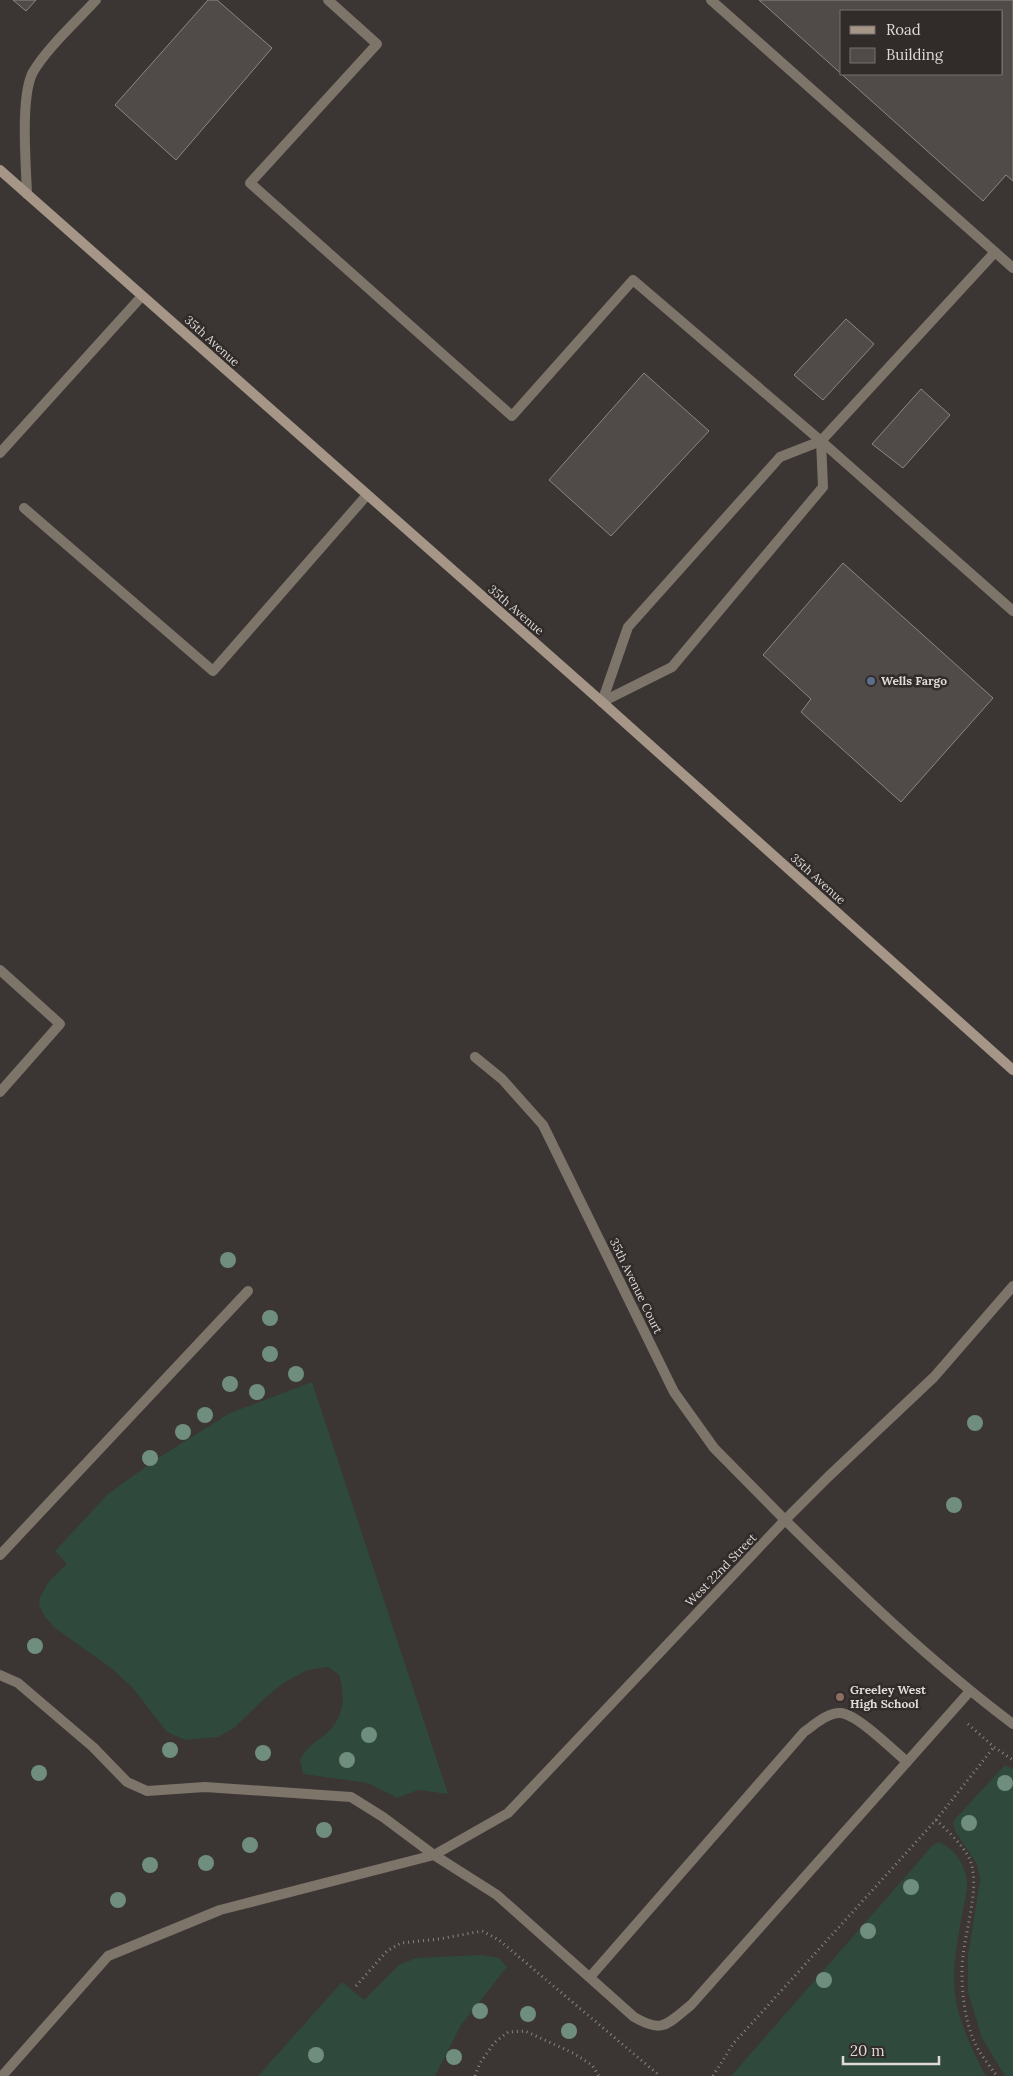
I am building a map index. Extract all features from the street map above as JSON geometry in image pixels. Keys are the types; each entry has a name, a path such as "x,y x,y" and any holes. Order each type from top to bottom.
{"main road":[{"name":"35th Avenue","path":"0,170 602,702 1013,1070"}],"street":[{"path":"27,194 26,113 27,90 32,74 96,0"},
{"path":"328,0 377,44 250,184 512,416 633,280 821,441 1013,611"},
{"path":"711,0 1013,268"},
{"path":"602,702 628,627 780,457 821,441 995,252"},
{"path":"0,453 142,296"},
{"path":"602,702 672,667 824,487 821,441"},
{"path":"24,508 213,671 367,496"},
{"path":"0,970 60,1024 0,1092"},
{"name":"35th Avenue Court","path":"474,1057 502,1080 543,1126 674,1392 714,1448 845,1578 970,1691 1013,1724"},
{"name":"West 22nd Street","path":"2,2076 108,1956 220,1910 434,1854 508,1812 785,1520 934,1377 1013,1286"},
{"path":"0,1555 248,1291"},
{"path":"0,1675 18,1684 93,1747 127,1782 147,1791 205,1786 351,1797 497,1895 634,2017 651,2026 667,2024 691,2005 970,1691"},
{"path":"590,1977 804,1732 825,1717 841,1713 855,1719 907,1762"}],"path":[{"path":"966,1722 994,1747 1013,1760"},
{"path":"713,2076 733,2044 936,1820 994,1747"},
{"path":"936,1820 951,1833 970,1860 974,1886 965,1934 962,1972 964,2006 974,2041 997,2076"},
{"path":"356,1986 387,1950 401,1944 482,1931 499,1940 660,2076"},
{"path":"475,2076 480,2063 494,2043 508,2032 524,2031 573,2053 592,2065 599,2076"}],"green space":[{"path":"312,1382 448,1794 418,1790 397,1798 368,1783 303,1774 300,1760 303,1754 330,1730 339,1717 341,1710 343,1697 339,1675 328,1667 308,1670 285,1682 266,1697 234,1728 218,1737 185,1740 167,1732 132,1687 111,1668 55,1628 45,1617 39,1606 40,1597 50,1580 67,1564 55,1551 108,1494 155,1460 230,1413"},
{"path":"1005,1765 1013,1769 1013,2076 1005,2076 982,2038 968,1992 968,1956 980,1880 977,1864 955,1831 953,1824 955,1819"},
{"path":"938,1842 949,1848 959,1858 965,1871 967,1890 957,1941 955,1994 967,2036 986,2076 731,2076 932,1846"},
{"path":"482,1955 499,1958 507,1967 461,2025 435,2076 258,2076 342,1982 364,2000 399,1965 416,1958"}],"building":[{"path":"13,0 36,0 26,11"},
{"path":"208,0 217,0 272,48 176,160 115,105"},
{"path":"759,0 1013,0 1013,181 1006,175 983,201 843,75 1003,75 1003,10 840,10 840,73"},
{"path":"846,319 874,344 823,400 794,375"},
{"path":"644,373 709,431 611,536 549,480"},
{"path":"921,389 950,415 903,468 872,444"},
{"path":"843,563 993,698 901,802 801,712 811,699 763,655"}],"place":[{"name":"Wells Fargo","path":"871,681"},
{"name":"Greeley West High School","path":"840,1697"}]}
